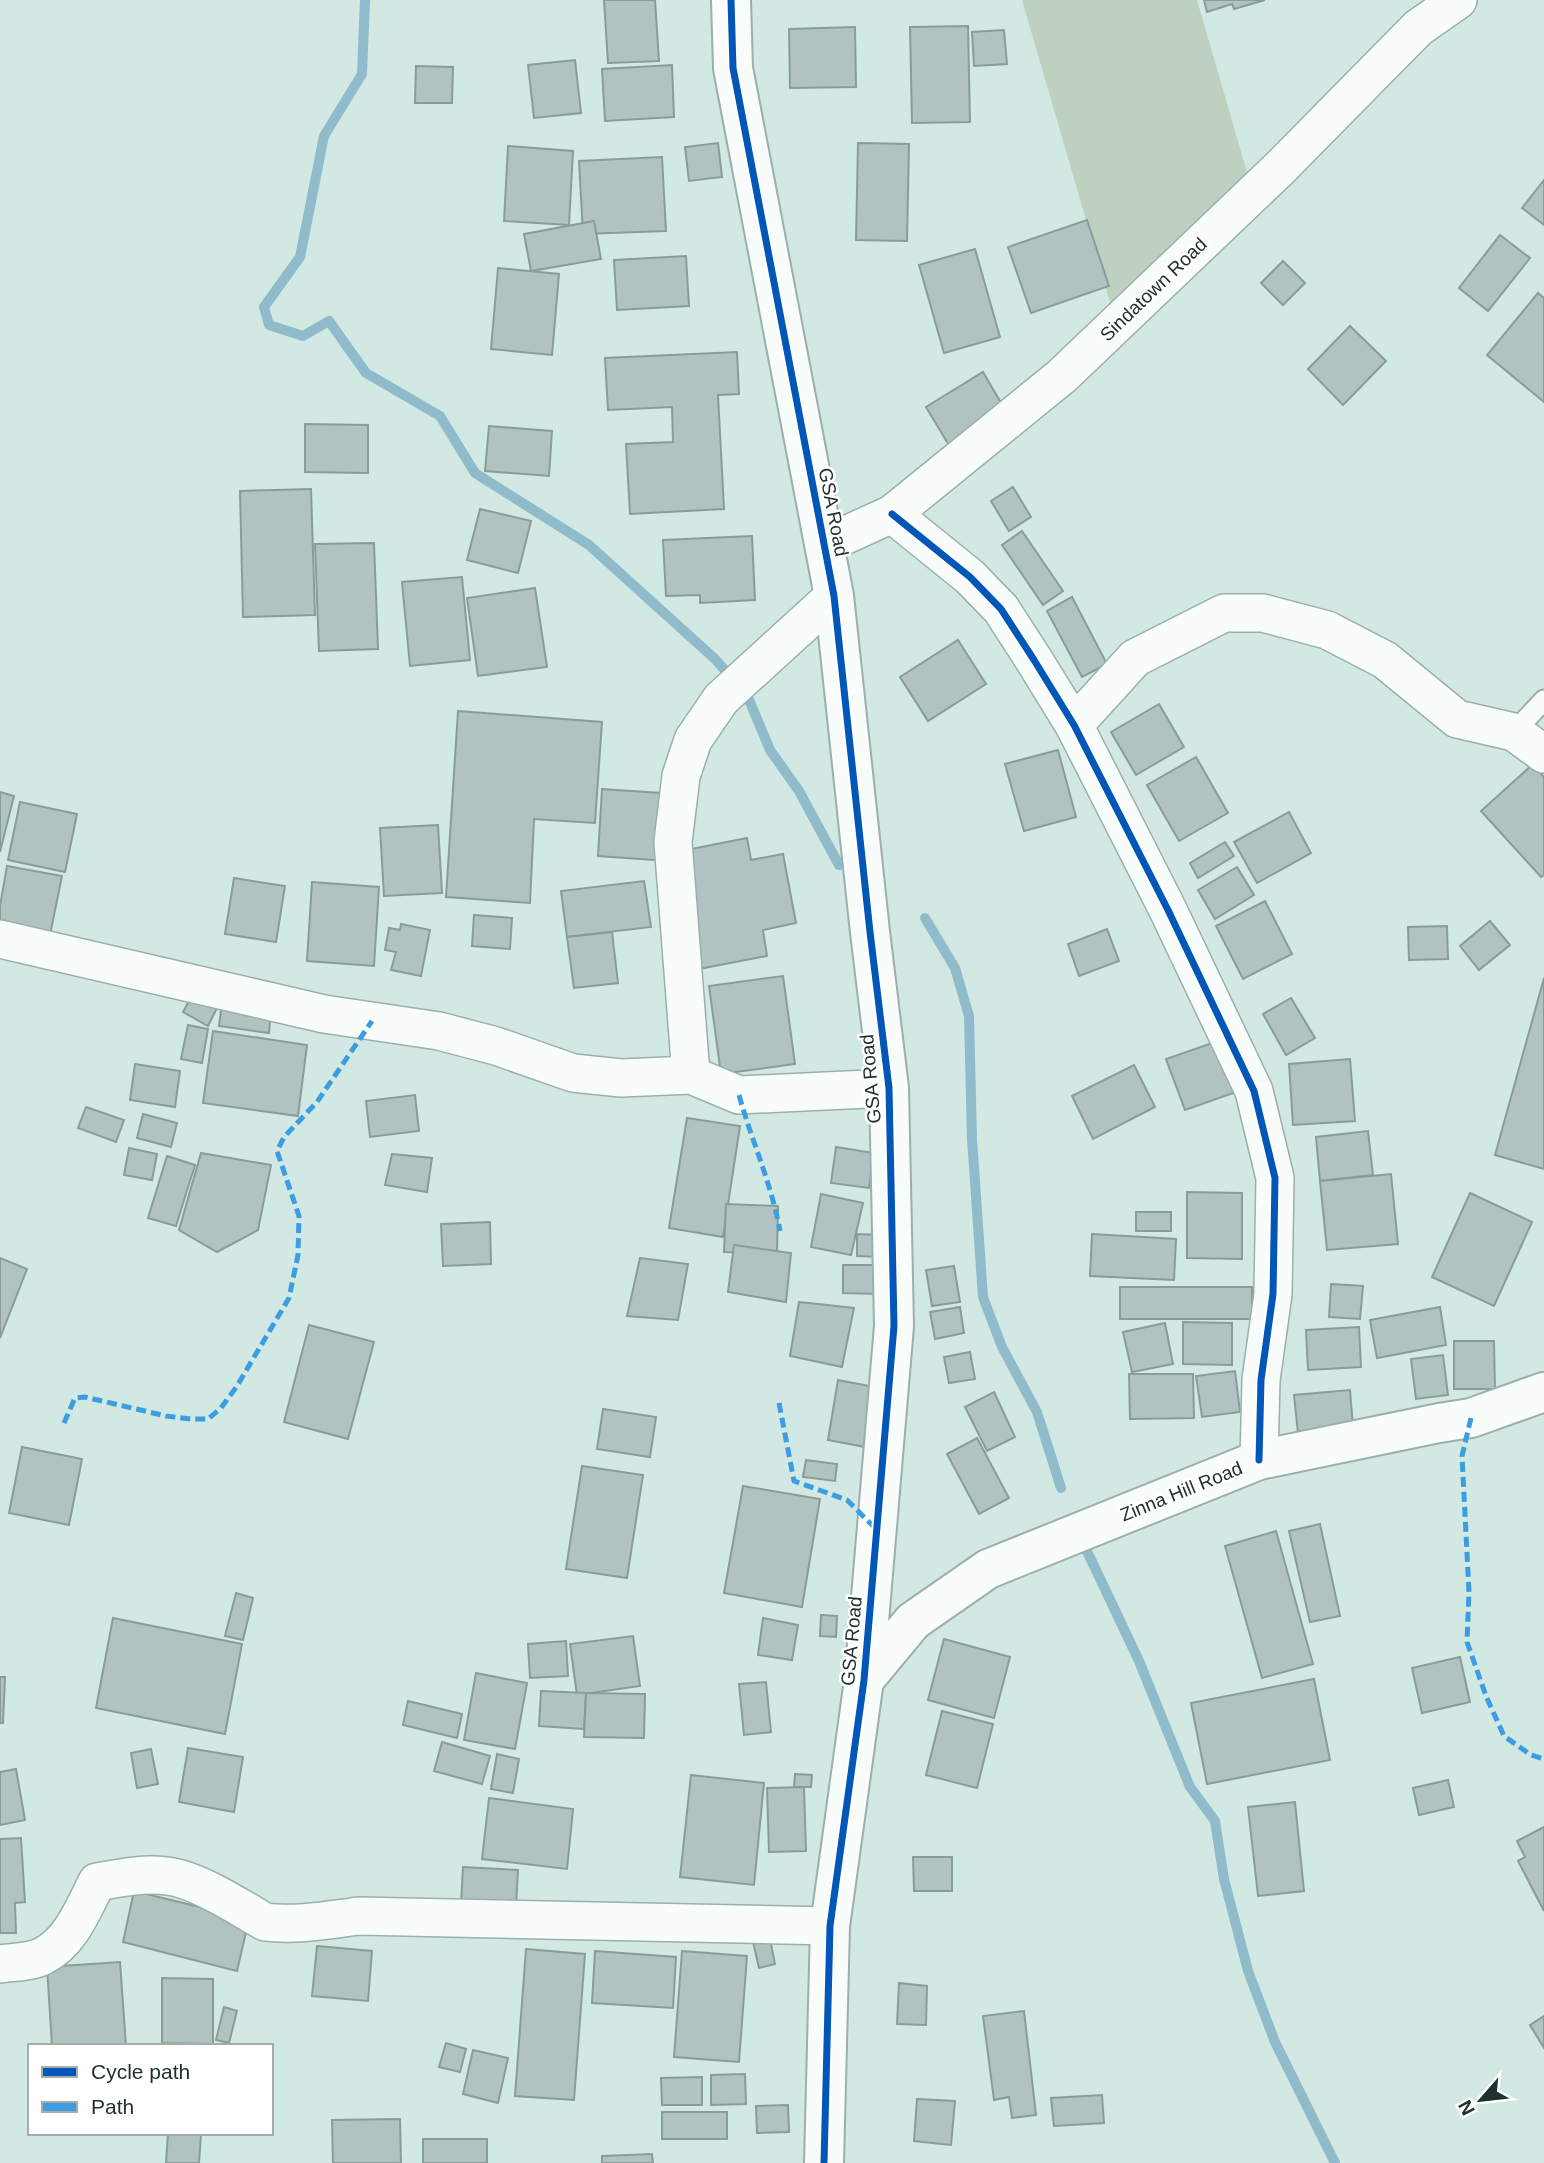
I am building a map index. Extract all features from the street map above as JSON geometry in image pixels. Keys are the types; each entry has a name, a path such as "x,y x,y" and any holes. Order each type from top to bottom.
{"street":[{"name":"GSA Road","path":"731,0 733,68 834,596 889,1088 894,1326 864,1680 830,1926 824,2163"},
{"name":"Sindatown Road","path":"824,545 892,514 1062,376 1280,168 1418,28 1458,0"},
{"path":"892,514 970,577 1001,609 1074,725 1168,910 1254,1091 1275,1178 1273,1294 1261,1380 1259,1460"},
{"path":"691,1075 674,842 681,776 693,740 721,699 834,596"},
{"path":"1074,725 1135,658 1224,614 1264,613 1327,630 1385,660 1457,719 1514,732 1544,754"},
{"path":"0,939 324,1014 439,1031 496,1046 573,1073 621,1078 691,1075 739,1095 889,1088"},
{"name":"Zinna Hill Road","path":"864,1680 913,1621 988,1569 1259,1460 1471,1418 1544,1392"},
{"path":"0,1964 42,1957 66,1937 97,1882 152,1875 185,1880 265,1922 273,1923 300,1923 359,1916 830,1926"}],"lane":[{"path":"1514,732 1544,700"}],"green space":[{"path":"1022,0 1197,0 1253,193 1112,309"}],"building":[{"path":"604,0 655,0 659,61 608,63"},
{"path":"1204,0 1265,0 1234,9 1232,4 1207,12"},
{"path":"968,26 970,122 912,123 910,27"},
{"path":"855,27 856,87 790,88 789,29"},
{"path":"1004,30 1007,64 974,66 972,32"},
{"path":"575,60 581,113 534,118 528,65"},
{"path":"672,65 674,117 605,121 602,69"},
{"path":"416,66 453,67 452,103 415,103"},
{"path":"718,143 722,177 689,181 685,147"},
{"path":"858,143 909,144 907,241 856,240"},
{"path":"508,146 573,151 569,225 504,221"},
{"path":"662,157 666,231 583,234 579,161"},
{"path":"1544,180 1544,225 1522,208"},
{"path":"1087,220 1109,286 1031,313 1008,247"},
{"path":"594,221 601,259 531,271 524,234"},
{"path":"1500,235 1530,258 1488,311 1459,288"},
{"path":"975,249 1000,337 944,353 919,265"},
{"path":"686,256 689,306 617,310 614,260"},
{"path":"1283,261 1305,283 1283,305 1261,283"},
{"path":"498,268 559,274 552,355 491,349"},
{"path":"1538,293 1544,298 1544,402 1487,355"},
{"path":"1350,326 1386,361 1343,405 1308,369"},
{"path":"737,352 739,394 718,395 724,509 630,514 626,444 673,442 672,407 608,410 605,358"},
{"path":"983,372 1007,413 950,447 926,407"},
{"path":"305,424 368,425 368,473 305,472"},
{"path":"489,426 552,431 549,476 485,471"},
{"path":"1013,487 1031,517 1009,531 991,501"},
{"path":"311,489 315,615 243,617 240,491"},
{"path":"480,509 531,521 518,573 467,560"},
{"path":"1022,531 1063,591 1043,605 1002,545"},
{"path":"752,536 755,600 700,603 700,595 666,596 663,540"},
{"path":"374,543 378,649 319,651 315,544"},
{"path":"462,577 470,660 410,666 402,582"},
{"path":"535,588 547,667 478,676 467,598"},
{"path":"1072,597 1107,664 1082,677 1047,611"},
{"path":"958,640 986,684 928,721 900,677"},
{"path":"1159,704 1184,747 1136,775 1111,732"},
{"path":"458,711 602,722 595,823 534,819 530,903 446,897"},
{"path":"1058,750 1076,817 1024,831 1005,764"},
{"path":"1196,757 1228,813 1179,841 1147,785"},
{"path":"1533,764 1544,777 1544,875 1541,877 1481,811"},
{"path":"602,789 661,793 668,861 598,856"},
{"path":"0,792 14,796 0,852"},
{"path":"20,802 77,814 65,872 8,860"},
{"path":"1289,812 1311,853 1257,883 1234,842"},
{"path":"438,825 442,893 384,896 380,828"},
{"path":"747,838 751,860 783,854 796,923 763,930 767,956 699,969 676,852"},
{"path":"1225,842 1234,856 1198,878 1190,863"},
{"path":"7,866 62,876 50,935 0,926 0,906"},
{"path":"1237,867 1254,895 1215,919 1198,890"},
{"path":"234,878 285,886 276,942 225,934"},
{"path":"644,881 651,927 567,937 561,891"},
{"path":"312,882 379,887 374,966 307,961"},
{"path":"1265,901 1292,954 1243,979 1216,926"},
{"path":"474,915 512,918 510,949 472,946"},
{"path":"1490,921 1510,945 1479,970 1460,946"},
{"path":"401,924 430,930 421,976 391,970 396,952 385,950 389,928 400,930"},
{"path":"1447,926 1448,959 1409,960 1408,927"},
{"path":"1107,929 1119,961 1079,976 1068,944"},
{"path":"612,932 618,983 574,988 567,937"},
{"path":"783,976 795,1064 721,1074 709,986"},
{"path":"1544,978 1544,1169 1495,1155"},
{"path":"193,993 218,1006 208,1026 183,1012"},
{"path":"1291,998 1315,1038 1286,1055 1263,1014"},
{"path":"222,1003 271,1010 269,1033 219,1026"},
{"path":"188,1025 208,1029 202,1063 181,1059"},
{"path":"213,1031 307,1045 298,1116 203,1103"},
{"path":"1221,1040 1239,1091 1185,1110 1166,1059"},
{"path":"1350,1059 1355,1121 1293,1125 1289,1064"},
{"path":"135,1064 180,1071 175,1107 130,1100"},
{"path":"1134,1065 1155,1107 1093,1139 1072,1096"},
{"path":"415,1095 419,1131 370,1137 366,1101"},
{"path":"86,1107 124,1120 116,1142 78,1128"},
{"path":"143,1114 177,1123 171,1147 137,1138"},
{"path":"687,1118 740,1126 723,1237 669,1228"},
{"path":"1368,1131 1373,1175 1320,1181 1316,1137"},
{"path":"836,1147 874,1153 869,1188 831,1183"},
{"path":"129,1148 157,1154 152,1180 124,1175"},
{"path":"201,1153 271,1165 258,1230 217,1252 179,1230"},
{"path":"392,1154 432,1158 427,1192 385,1185"},
{"path":"167,1156 195,1165 176,1226 148,1218"},
{"path":"1391,1174 1398,1244 1327,1250 1320,1181"},
{"path":"1187,1192 1242,1193 1242,1259 1187,1258"},
{"path":"1470,1193 1532,1222 1494,1306 1432,1277"},
{"path":"821,1194 863,1203 851,1255 811,1247"},
{"path":"726,1204 778,1206 777,1254 724,1252"},
{"path":"1136,1212 1171,1212 1171,1231 1136,1231"},
{"path":"490,1222 491,1264 443,1266 441,1224"},
{"path":"857,1234 881,1235 881,1257 857,1256"},
{"path":"1092,1234 1176,1239 1174,1280 1090,1276"},
{"path":"734,1245 791,1253 786,1302 728,1292"},
{"path":"0,1258 27,1269 0,1338"},
{"path":"640,1258 688,1264 678,1320 627,1316"},
{"path":"843,1265 878,1265 878,1294 843,1293"},
{"path":"954,1266 960,1302 932,1306 926,1270"},
{"path":"1331,1284 1363,1286 1360,1319 1329,1317"},
{"path":"1120,1287 1252,1287 1252,1319 1120,1319"},
{"path":"799,1302 854,1308 842,1367 790,1356"},
{"path":"960,1307 964,1333 935,1339 930,1312"},
{"path":"1440,1307 1446,1345 1377,1358 1370,1320"},
{"path":"1183,1322 1232,1323 1232,1365 1183,1364"},
{"path":"1165,1323 1173,1364 1132,1372 1123,1332"},
{"path":"309,1325 374,1342 348,1439 284,1422"},
{"path":"1359,1327 1361,1367 1308,1370 1306,1330"},
{"path":"1454,1341 1494,1341 1495,1389 1454,1389"},
{"path":"970,1352 975,1379 949,1383 944,1357"},
{"path":"1443,1355 1448,1395 1416,1399 1411,1359"},
{"path":"1235,1371 1240,1412 1202,1417 1196,1376"},
{"path":"1129,1374 1193,1374 1194,1418 1130,1419"},
{"path":"838,1380 880,1388 870,1448 828,1440"},
{"path":"1350,1390 1353,1427 1298,1433 1294,1395"},
{"path":"994,1392 1015,1437 987,1451 965,1407"},
{"path":"603,1409 656,1417 650,1457 597,1449"},
{"path":"977,1438 1009,1498 979,1514 947,1454"},
{"path":"22,1447 82,1459 69,1525 9,1513"},
{"path":"806,1460 837,1464 835,1481 803,1477"},
{"path":"582,1466 643,1475 627,1578 566,1569"},
{"path":"743,1486 820,1499 802,1607 724,1593"},
{"path":"1320,1524 1340,1616 1310,1622 1289,1531"},
{"path":"1276,1531 1313,1664 1262,1678 1225,1546"},
{"path":"236,1593 253,1598 243,1640 225,1636"},
{"path":"821,1615 837,1616 836,1637 820,1636"},
{"path":"113,1618 242,1644 225,1734 96,1708"},
{"path":"763,1618 798,1625 792,1660 758,1655"},
{"path":"633,1636 640,1686 577,1695 570,1644"},
{"path":"944,1639 1010,1657 994,1718 928,1700"},
{"path":"566,1641 568,1676 530,1678 528,1644"},
{"path":"1460,1657 1470,1702 1422,1713 1412,1668"},
{"path":"476,1673 527,1683 515,1749 464,1740"},
{"path":"0,1677 5,1677 3,1723 0,1723"},
{"path":"1314,1679 1330,1760 1207,1784 1191,1703"},
{"path":"766,1682 771,1732 744,1735 739,1684"},
{"path":"541,1691 586,1693 584,1729 539,1726"},
{"path":"586,1693 645,1694 644,1738 584,1737"},
{"path":"408,1701 462,1714 457,1738 403,1725"},
{"path":"942,1711 993,1724 977,1788 926,1775"},
{"path":"442,1742 490,1756 482,1784 434,1771"},
{"path":"188,1748 243,1757 234,1812 179,1802"},
{"path":"151,1749 158,1784 137,1788 131,1753"},
{"path":"497,1754 519,1759 513,1793 491,1789"},
{"path":"16,1769 25,1820 0,1825 0,1772"},
{"path":"795,1774 812,1775 811,1787 794,1787"},
{"path":"691,1775 764,1783 754,1885 680,1877"},
{"path":"1448,1780 1454,1807 1419,1815 1413,1788"},
{"path":"804,1787 806,1851 769,1852 767,1788"},
{"path":"489,1798 573,1809 567,1869 482,1859"},
{"path":"1295,1802 1304,1891 1258,1896 1248,1807"},
{"path":"1544,1827 1544,1911 1518,1861 1525,1857 1517,1841"},
{"path":"21,1838 25,1902 15,1903 16,1933 0,1933 0,1839"},
{"path":"913,1857 952,1857 952,1891 914,1891"},
{"path":"463,1867 518,1870 516,1907 461,1904"},
{"path":"134,1891 249,1919 237,1971 123,1942"},
{"path":"768,1929 775,1964 759,1968 751,1933"},
{"path":"317,1946 372,1951 368,2001 312,1996"},
{"path":"526,1949 585,1954 574,2100 515,2096"},
{"path":"595,1951 676,1957 673,2008 592,2003"},
{"path":"682,1951 747,1956 739,2062 674,2057"},
{"path":"120,1962 126,2044 52,2044 47,1967"},
{"path":"162,1978 213,1979 213,2044 162,2043"},
{"path":"899,1983 927,1986 926,2025 897,2024"},
{"path":"224,2007 237,2011 229,2043 216,2040"},
{"path":"1024,2011 1036,2115 1012,2118 1009,2097 994,2100 983,2016"},
{"path":"1544,2016 1544,2048 1530,2025"},
{"path":"446,2043 466,2049 460,2072 439,2067"},
{"path":"473,2050 508,2058 498,2103 463,2094"},
{"path":"745,2074 746,2104 711,2105 711,2075"},
{"path":"702,2077 702,2105 662,2105 661,2078"},
{"path":"1102,2095 1104,2123 1054,2126 1051,2098"},
{"path":"917,2099 955,2101 951,2145 914,2141"},
{"path":"788,2105 789,2132 757,2133 756,2106"},
{"path":"662,2112 727,2112 727,2139 662,2139"},
{"path":"400,2119 401,2163 333,2163 332,2120"},
{"path":"168,2135 201,2135 199,2163 166,2163"},
{"path":"423,2139 487,2139 487,2163 423,2163"},
{"path":"652,2154 653,2163 602,2163 602,2156"}],"waterway":[{"path":"365,0 362,74 324,136 300,257 264,307 269,325 303,336 329,321 366,373 440,416 475,473 589,545 715,659 747,695 770,750 799,791 839,865"},
{"path":"925,918 955,968 969,1016 972,1139 983,1297 1002,1347 1037,1412 1061,1488"},
{"path":"1086,1549 1139,1661 1190,1787 1215,1821 1224,1879 1248,1971 1275,2042 1335,2163"}],"marked path":[{"path":"64,1423 75,1398 85,1397 166,1416 191,1419 208,1419 221,1408 289,1298 298,1255 299,1216 277,1151 284,1137 317,1102 372,1021"},
{"path":"739,1095 772,1196 780,1231"},
{"path":"779,1403 794,1481 847,1500 877,1530"},
{"path":"1471,1418 1462,1456 1469,1592 1467,1642 1504,1736 1531,1755 1544,1759"}],"cycle path":[{"path":"731,0 733,68 834,596 889,1088 894,1326 864,1680 830,1926 824,2163"},
{"path":"892,514 970,577 1001,609 1034,660 1074,725 1168,910 1254,1091 1275,1178 1273,1294 1261,1380 1259,1460"}]}
